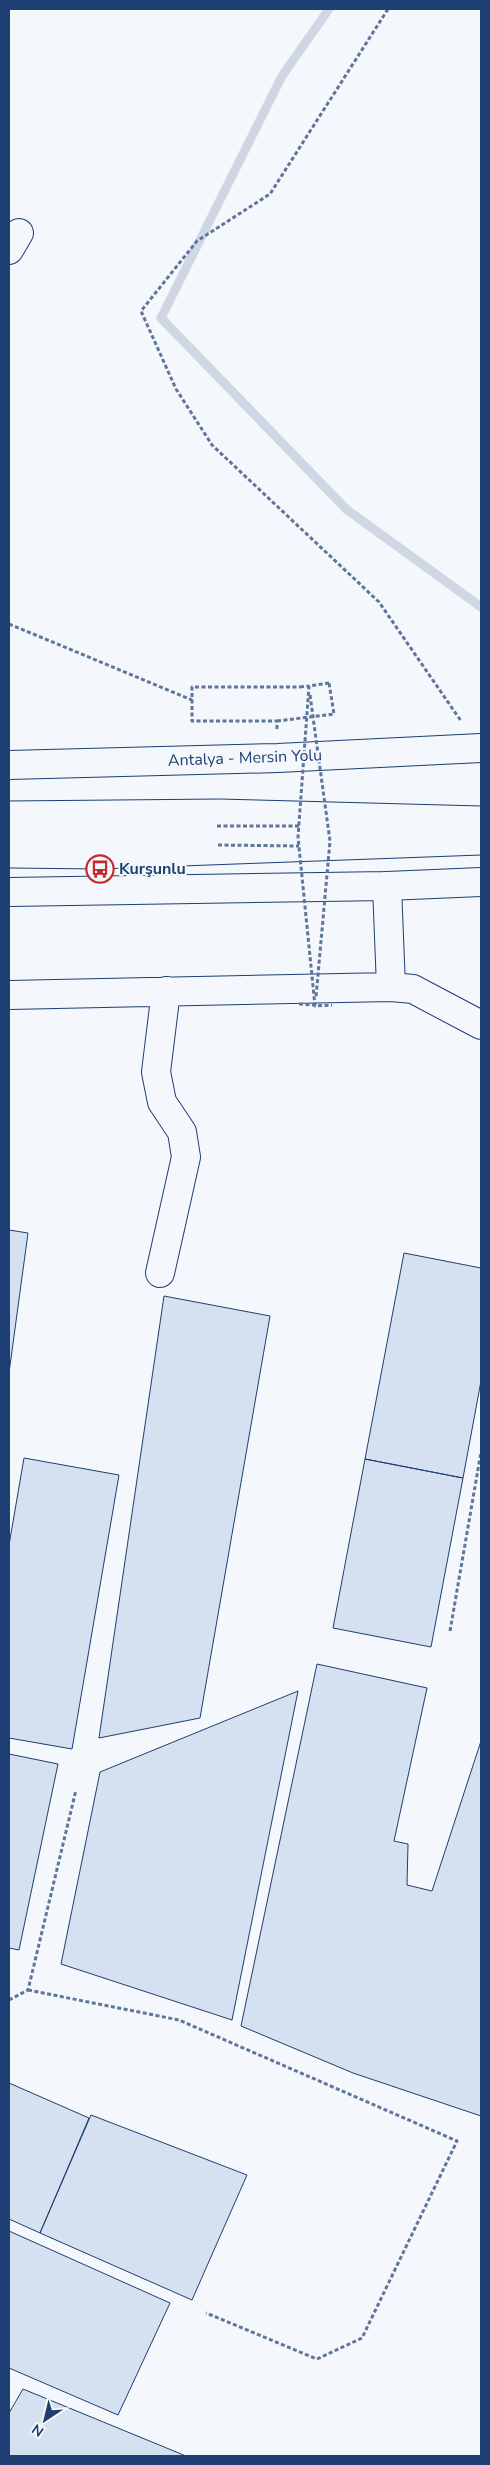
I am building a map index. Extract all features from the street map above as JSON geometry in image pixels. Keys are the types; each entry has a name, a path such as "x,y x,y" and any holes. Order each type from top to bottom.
{"main road":[{"name":"Antalya - Mersin Yolu","path":"9,765 278,758 480,748"},
{"path":"9,749 118,762"},
{"path":"9,892 111,892 481,882"},
{"path":"388,886 390,987"},
{"path":"9,906 111,892"},
{"path":"9,995 390,987 413,989 481,1025"},
{"path":"160,1273 186,1157 182,1132 162,1102 156,1072 166,991"}],"path":[{"path":"388,9 270,194 197,241 142,311 176,389 212,445 379,602 480,748"},
{"path":"9,624 192,700"},
{"path":"329,684 334,714 277,721 192,721 192,687 309,686 329,684"},
{"path":"309,686 299,846 315,1006"},
{"path":"309,686 330,841 315,1006"},
{"path":"277,721 278,758"},
{"path":"217,826 299,826"},
{"path":"218,845 299,846"},
{"path":"299,1004 315,1006 332,1005"},
{"path":"450,1631 481,1452"},
{"path":"28,1990 76,1790"},
{"path":"9,2000 28,1990 179,2020 457,2141 362,2338 317,2359 206,2313"}],"building":[{"path":"9,1230 28,1233 9,1373"},
{"path":"404,1253 481,1268 481,1381 463,1478 365,1459"},
{"path":"164,1296 270,1316 200,1718 99,1738"},
{"path":"24,1458 119,1475 72,1749 9,1738 9,1545"},
{"path":"365,1459 463,1478 431,1647 333,1628"},
{"path":"317,1664 427,1688 394,1841 408,1844 407,1885 432,1891 481,1741 481,2116 353,2073 241,2026"},
{"path":"298,1691 232,2020 61,1964 100,1772"},
{"path":"9,1754 58,1764 19,1950 9,1948"},
{"path":"9,2083 89,2118 40,2233 9,2219"},
{"path":"91,2115 247,2175 192,2300 40,2233"},
{"path":"9,2231 170,2303 118,2415 9,2368"},
{"path":"23,2389 186,2456 9,2456 9,2413"}],"waterway":[{"path":"329,9 282,76 161,318 346,509 481,607"}],"tram line":[{"path":"9,801 220,799 481,806"},
{"path":"9,868 100,869 481,855"}],"place":[{"name":"Kurşunlu","path":"100,869"}]}
